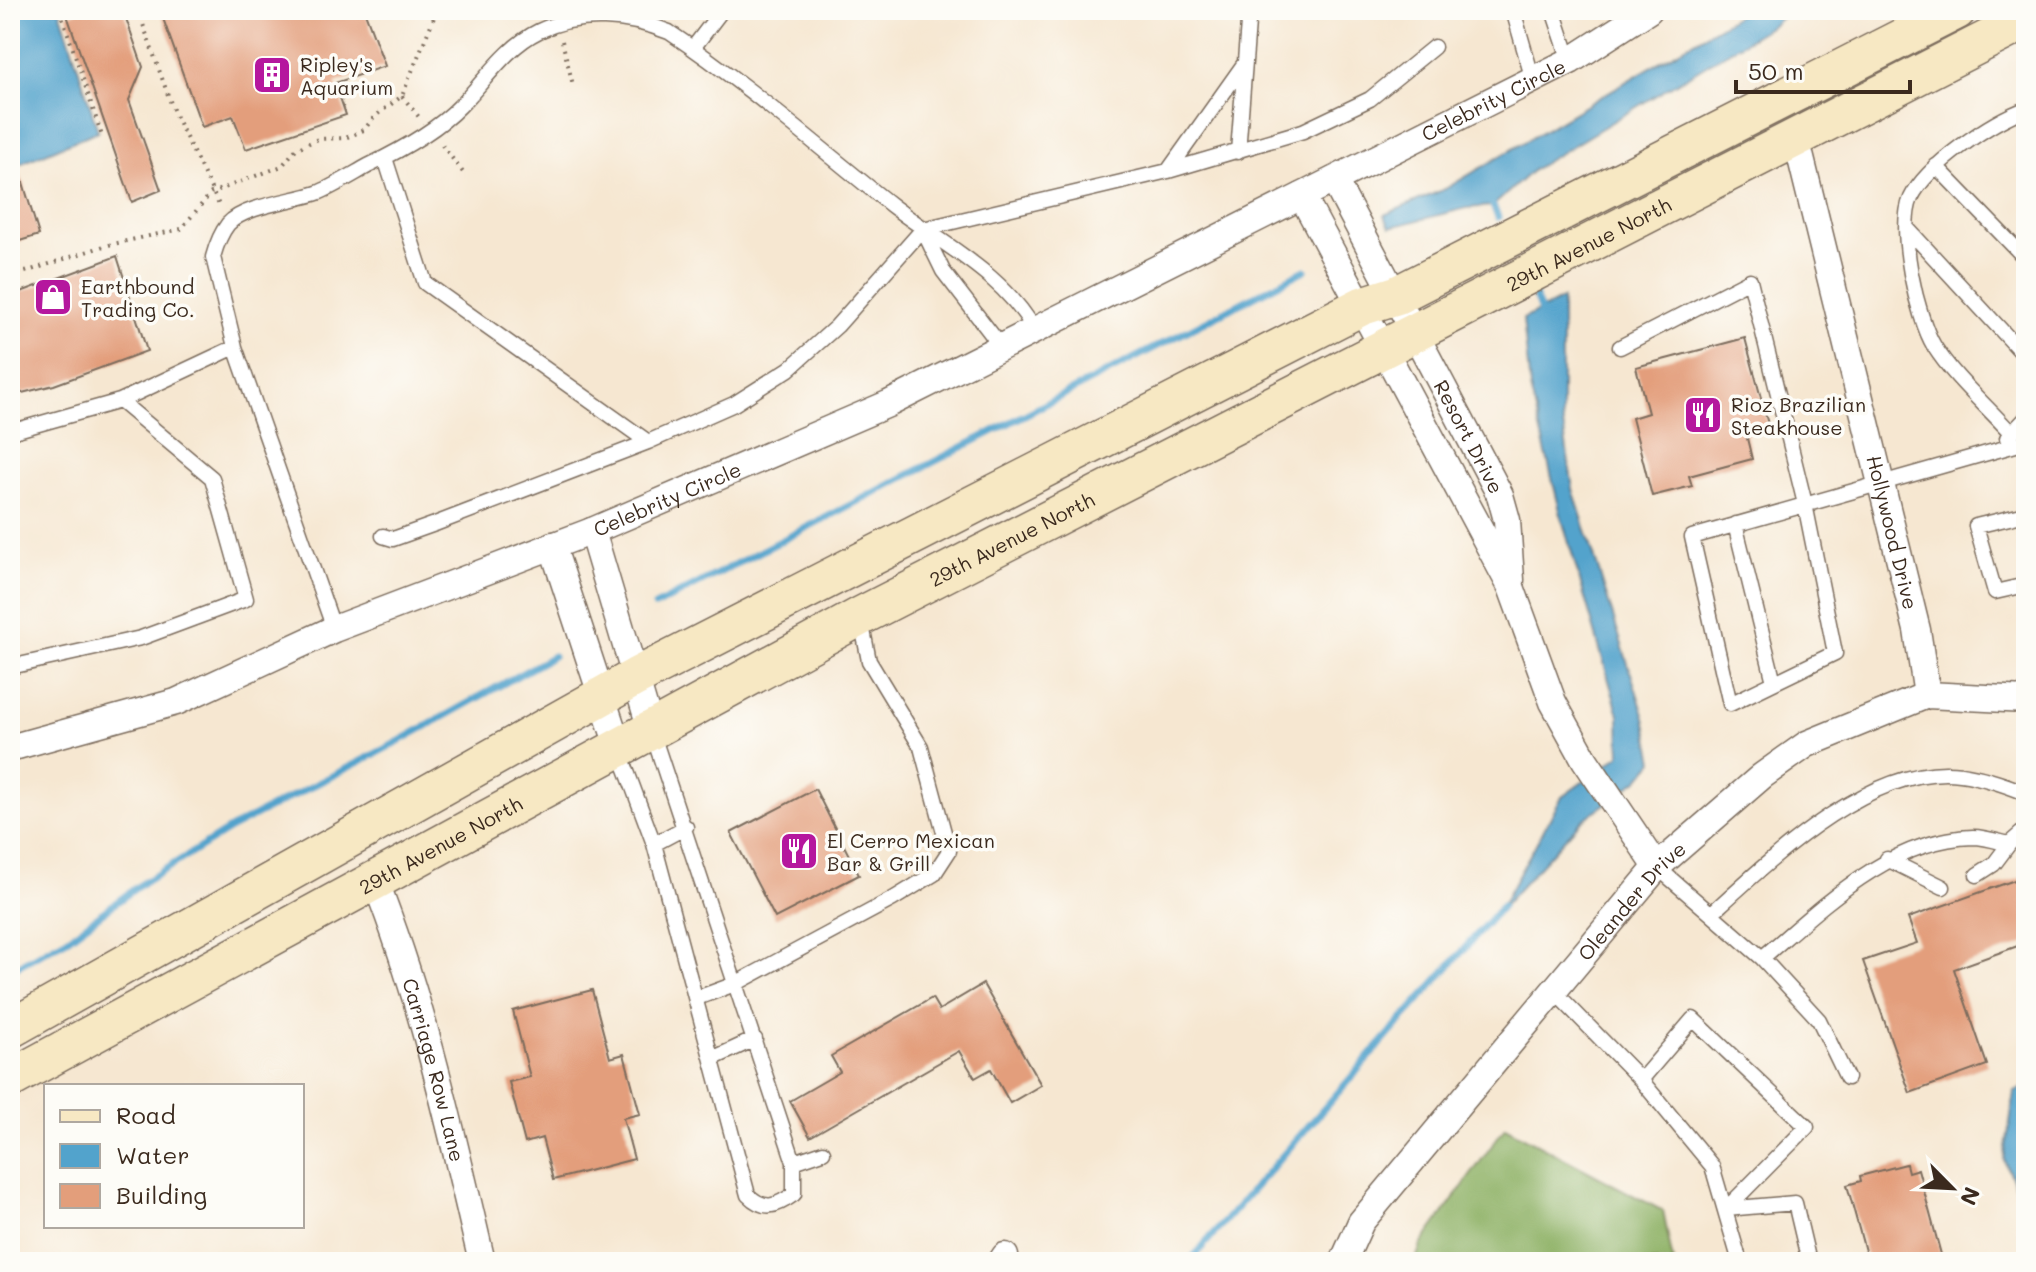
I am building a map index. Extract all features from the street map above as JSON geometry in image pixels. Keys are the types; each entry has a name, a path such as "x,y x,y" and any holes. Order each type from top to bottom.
{"main road":[{"path":"10,1029 636,677 1362,306 1397,295 1957,10"},
{"name":"29th Avenue North","path":"10,1079 376,883 861,616 2026,20"}],"street":[{"name":"Celebrity Circle","path":"10,748 176,702 334,629 592,531 888,404 1003,349 1570,61 1649,10"},
{"name":"Hollywood Drive","path":"1796,138 1917,630 1927,695"},
{"path":"1334,180 1397,295"},
{"path":"1302,196 1362,306"},
{"name":"Resort Drive","path":"1397,295 1402,341 1511,587 1553,702 1585,760 1657,867"},
{"name":"Resort Drive","path":"1362,306 1402,341 1500,495 1508,533 1511,587"},
{"path":"592,531 651,730"},
{"path":"552,545 619,749"},
{"name":"Oleander Drive","path":"1343,1262 1361,1222 1657,867 1762,776 1807,744 1927,695 2026,700"},
{"name":"Carriage Row Lane","path":"376,883 412,988 442,1092 482,1262"}],"lane":[{"path":"693,48 722,10"},
{"path":"1238,152 1249,10"},
{"path":"1513,10 1533,80"},
{"path":"1553,10 1570,61"},
{"path":"334,629 235,347 213,257 230,222 264,207 319,192 385,158 459,108 519,44 539,31 587,19 643,21 693,48 923,229 986,271 1024,310 1036,332"},
{"path":"383,536 393,539 435,524 648,442 734,404 789,369 837,326 923,229 1168,171 1303,131 1370,99 1434,47"},
{"path":"1168,171 1246,62"},
{"path":"2012,434 1935,347 1918,312 1907,227 1911,199 1936,166 2007,116 2026,109"},
{"path":"385,158 425,283 648,442"},
{"path":"1936,166 2026,259"},
{"path":"1907,227 2026,357"},
{"path":"923,229 943,271 1003,349"},
{"path":"1620,347 1750,280 1805,504 1835,653 1730,704 1692,537 1805,504 1882,484 2026,442"},
{"path":"10,432 120,401 235,347"},
{"path":"10,667 141,638 246,599 212,478 120,401"},
{"path":"1997,450 2026,418"},
{"path":"2026,514 1976,526 1995,592 2026,585"},
{"path":"1735,524 1774,682"},
{"path":"697,998 735,984 906,891 934,874 946,859 949,851 921,747 869,661 861,616"},
{"path":"619,749 654,844 714,1058 748,1195 758,1204 768,1207 782,1203 794,1194 794,1162 686,827 651,730"},
{"path":"1713,912 1789,843 1856,800 1909,778 1959,773 2026,793"},
{"path":"654,844 686,827"},
{"path":"1977,875 1994,864 2009,844 2026,829"},
{"path":"1762,958 1887,859 1946,840 1976,837 2009,844"},
{"path":"1887,859 1943,887"},
{"path":"1657,867 1713,912 1762,958 1819,1020 1847,1078"},
{"path":"1555,992 1641,1080 1712,1166 1740,1262"},
{"path":"1641,1080 1693,1019 1807,1127 1726,1209"},
{"path":"714,1058 755,1039"},
{"path":"794,1162 823,1152"},
{"path":"1726,1209 1795,1203 1809,1262"}],"path":[{"path":"63,10 103,139"},
{"path":"138,10 175,115 211,193 230,222"},
{"path":"10,277 104,246 181,229 211,193 282,166 296,149 318,139 345,138 364,130 374,117 402,96 437,10"},
{"path":"479,10 478,15 495,10"},
{"path":"557,25 573,85"}],"green space":[{"path":"1505,1127 1663,1211 1673,1262 1415,1262 1421,1245"}],"water":[{"path":"10,10 60,10 98,131 10,168"},
{"path":"1747,10 1790,10 1774,24 1534,169 1493,206 1467,208 1390,227 1384,215 1445,189"},
{"path":"1562,299 1562,418 1573,489 1645,718 1654,761 1639,779 1579,823 1498,912 1562,797 1620,755 1619,715 1562,519 1530,388 1523,319"},
{"path":"2026,1086 2026,1213 2004,1160 2015,1091"}],"building":[{"path":"81,10 123,10 143,67 129,100 161,190 132,202 67,15"},
{"name":"Ripley's Aquarium","path":"160,10 364,10 385,66 335,83 346,115 246,149 233,116 202,127"},
{"path":"15,156 39,235 10,244 10,157"},
{"path":"117,256 147,351 54,385 10,396 10,296"},
{"name":"Rioz Brazilian Steakhouse","path":"1745,338 1769,428 1746,434 1752,459 1689,476 1692,486 1652,496 1632,418 1648,413 1636,367"},
{"path":"815,789 859,875 775,918 731,833"},
{"path":"2026,876 2026,943 1954,969 1987,1065 1910,1093 1863,961 1917,943 1908,918"},
{"path":"983,984 1041,1085 1010,1103 991,1069 975,1078 959,1051 810,1137 790,1101 840,1072 831,1056 932,998 939,1010"},
{"path":"592,990 610,1058 624,1054 640,1114 623,1118 634,1159 553,1180 542,1138 525,1143 509,1082 530,1077 513,1011"},
{"path":"1906,1164 1908,1172 1918,1169 1943,1262 1868,1262 1847,1185 1861,1181 1860,1176"}],"waterway":[{"path":"1489,197 1498,217"},
{"path":"655,606 1305,270"},
{"path":"1531,287 1542,314"},
{"path":"10,970 67,939 137,887 233,827 396,743 553,656"},
{"path":"1189,1262 1502,906"}],"place":[{"name":"Ripley's Aquarium","path":"272,75"},
{"name":"Earthbound Trading Co.","path":"53,297"},
{"name":"Rioz Brazilian Steakhouse","path":"1703,415"},
{"name":"El Cerro Mexican Bar & Grill","path":"799,851"}]}
